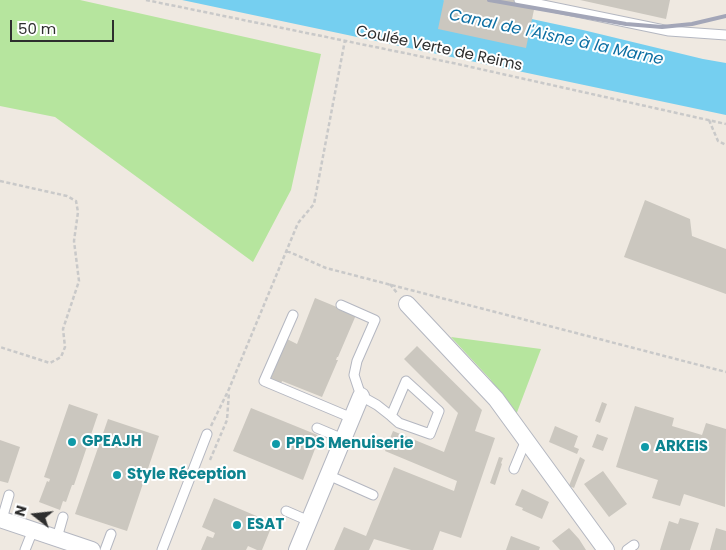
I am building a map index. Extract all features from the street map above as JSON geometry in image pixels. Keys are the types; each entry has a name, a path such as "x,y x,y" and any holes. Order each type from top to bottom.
{"street":[{"path":"407,304 496,399 606,550"},
{"path":"297,550 361,396"},
{"path":"1,519 33,530 61,543 92,550"}],"lane":[{"path":"519,0 669,31 726,35"},
{"path":"340,305 375,320 354,375 361,396 377,405 399,423 430,434 439,411 406,381 391,416"},
{"path":"293,315 264,381 352,418"},
{"path":"317,428 343,439"},
{"path":"162,550 207,434"},
{"path":"514,469 526,440"},
{"path":"328,475 373,495"},
{"path":"1,519 9,495"},
{"path":"286,511 309,521"},
{"path":"61,543 63,517"},
{"path":"26,550 33,530"},
{"path":"105,550 111,534"}],"path":[{"name":"Coulée Verte de Reims","path":"146,0 345,40 726,124"},
{"path":"207,434 229,389 298,223 314,204 345,40"},
{"path":"709,120 718,141 726,146"},
{"path":"0,181 67,196 76,201 78,212 74,241 79,282 63,329 65,346 61,357 50,363 0,347"},
{"path":"287,251 326,268 726,372"}],"green space":[{"path":"0,0 80,0 321,54 291,190 253,262 55,117 0,106"},
{"path":"451,337 541,349 516,415 490,379"}],"water":[{"name":"Canal de l'Aisne à la Marne","path":"182,0 443,0 726,63 726,115"}],"building":[{"path":"444,0 536,0 526,48 438,29"},
{"path":"580,0 670,0 666,19"},
{"path":"645,200 690,219 692,236 726,249 726,294 624,257"},
{"path":"315,298 356,315 322,397 282,381 281,384 270,380 287,339 297,344"},
{"path":"417,346 482,410 475,431 495,438 461,538 440,531 433,550 411,550 374,539 369,550 334,550 344,527 366,536 394,467 454,491 457,481 385,451 393,431 444,452 458,413 404,359"},
{"path":"602,402 607,404 600,423 595,421"},
{"name":"GPEAJH","path":"69,404 98,414 74,485 72,485 66,502 63,501 60,510 39,502 47,481 49,482 50,479 44,477"},
{"path":"635,406 674,418 672,426 702,435 706,423 726,429 725,507 684,494 680,506 652,498 658,480 616,467"},
{"name":"PPDS Menuiserie","path":"251,408 320,436 303,480 233,451"},
{"name":"Style Réception","path":"108,419 159,436 127,531 75,514"},
{"path":"555,426 578,436 574,447 579,449 577,454 549,442"},
{"path":"597,434 608,438 603,451 592,447"},
{"path":"0,440 20,447 8,483 0,481"},
{"path":"499,457 503,458 495,485 490,483"},
{"path":"580,457 585,460 574,488 569,486"},
{"path":"603,471 627,504 609,517 584,484"},
{"path":"522,489 549,502 542,519 515,505"},
{"name":"ESAT","path":"214,498 273,523 262,550 248,546 246,550 201,550 207,536 213,538 215,533 202,527"},
{"path":"680,518 699,523 690,550 660,550 669,521 678,524"},
{"path":"569,528 586,550 560,550 552,541"},
{"path":"716,528 726,531 726,550 710,550"},
{"path":"511,536 540,547 539,550 506,550"}],"railway":[{"path":"489,0 626,24 662,27 692,24 726,16"}],"place":[{"name":"GPEAJH","path":"72,442"},
{"name":"PPDS Menuiserie","path":"276,444"},
{"name":"ARKEIS","path":"645,447"},
{"name":"Style Réception","path":"117,475"},
{"name":"ESAT","path":"237,525"}]}
